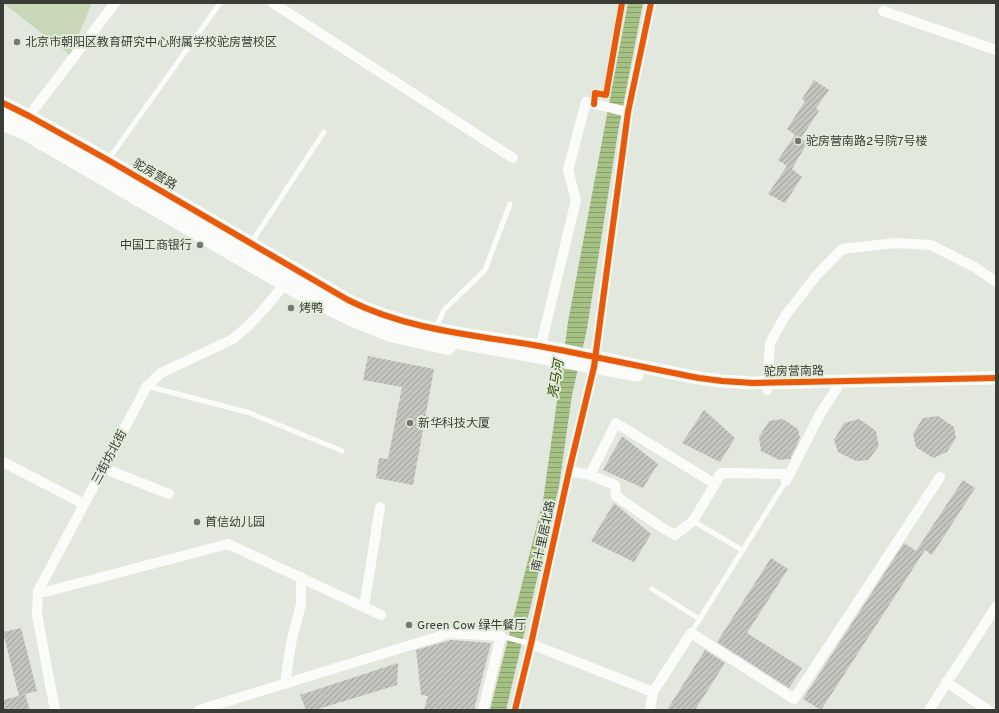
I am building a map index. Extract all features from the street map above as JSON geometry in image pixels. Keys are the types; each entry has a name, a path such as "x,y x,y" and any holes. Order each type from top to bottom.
{"street":[{"path":"26,120 115,3"},
{"path":"273,3 513,158"},
{"name":"南十里居北路","path":"515,710 595,362 628,112 651,3"},
{"path":"883,11 996,50"},
{"path":"540,352 576,200 568,170 586,102 628,112"},
{"name":"驼房营路","path":"3,103 26,120 248,247"},
{"name":"驼房营路","path":"3,114 26,120 108,160 248,247 288,278 355,314 398,330 433,333"},
{"path":"3,126 26,136 288,278 350,321 391,336 449,350 456,342"},
{"path":"767,386 770,343 785,316 816,276 842,249 896,243 931,245 976,268 996,282"},
{"name":"三街坊北街","path":"55,710 37,616 38,591 147,386 161,373 233,339 252,322 288,278"},
{"path":"433,333 540,352"},
{"path":"433,333 456,342 540,352"},
{"name":"驼房营南路","path":"540,352 595,362 701,385 732,389 767,386 996,378"},
{"name":"驼房营南路","path":"767,386 837,388 996,387"},
{"path":"569,470 590,475 615,485 616,496 661,528 675,535 693,521 721,473 788,478 820,414 837,388"},
{"path":"590,475 616,423 715,484"},
{"path":"3,462 84,504"},
{"path":"103,468 169,494"},
{"path":"650,710 653,692 691,634 794,699 940,477"},
{"path":"364,607 380,507"},
{"path":"38,591 45,592 228,544 381,615"},
{"path":"285,684 301,604 300,577"},
{"path":"928,710 996,606"},
{"path":"199,710 450,633 501,636 483,710"},
{"path":"531,644 653,692"},
{"path":"946,682 988,710"}],"lane":[{"path":"108,160 220,3"},
{"path":"248,247 324,132"},
{"path":"433,333 444,310 485,270 510,204"},
{"path":"147,386 250,413 342,451"},
{"path":"691,634 788,478"},
{"path":"693,521 742,550"},
{"path":"652,589 699,619"},
{"path":"501,636 531,644"}],"shaded area":[{"path":"3,3 92,3 70,55"},
{"path":"628,3 643,3 618,132 587,329 572,395 559,486 506,710 490,710 543,501 568,322"}],"building":[{"name":"驼房营南路2号院7号楼","path":"814,80 829,90 816,108 819,111 801,138 807,143 792,169 802,177 785,203 768,194 787,166 778,160 795,135 787,129 805,101 802,99"},
{"name":"新华科技大厦","path":"368,356 434,369 413,485 376,478 379,458 388,459 402,387 363,380"},
{"path":"704,410 735,438 720,462 682,443"},
{"path":"938,416 954,427 956,438 947,452 933,458 916,447 913,434 923,418"},
{"path":"783,419 798,429 800,438 790,459 779,460 761,451 759,437 769,421"},
{"path":"859,419 876,431 879,446 868,460 856,461 838,452 834,440 844,423"},
{"path":"622,436 658,464 643,488 603,470"},
{"path":"963,480 975,488 932,555 925,550 821,710 803,699 904,543 916,551"},
{"path":"614,503 651,534 634,562 591,541"},
{"path":"771,558 788,569 747,633 802,668 789,688 717,642"},
{"path":"21,628 37,691 25,694 30,710 3,710 3,700 19,696 3,632"},
{"path":"451,640 491,643 474,710 424,710 428,696 421,695 416,650"},
{"path":"705,650 725,663 695,710 667,710"},
{"path":"398,663 397,685 315,710 306,710 300,695"}],"cycle path":[{"path":"594,104 595,93 606,95 622,3"},
{"path":"515,710 594,367 628,112 651,3"},
{"path":"3,103 108,160 348,300 371,310 417,325 466,335 539,346 699,378 722,381 753,383 996,378"}],"place":[{"name":"北京市朝阳区教育研究中心附属学校驼房营校区","path":"17,42"},
{"name":"驼房营南路2号院7号楼","path":"798,141"},
{"name":"中国工商银行","path":"200,245"},
{"name":"烤鸭","path":"291,308"},
{"name":"新华科技大厦","path":"410,423"},
{"name":"首信幼儿园","path":"197,522"},
{"name":"Green Cow 绿牛餐厅","path":"409,625"}],"water label":[{"name":"亮马河","path":"555,379"}]}
